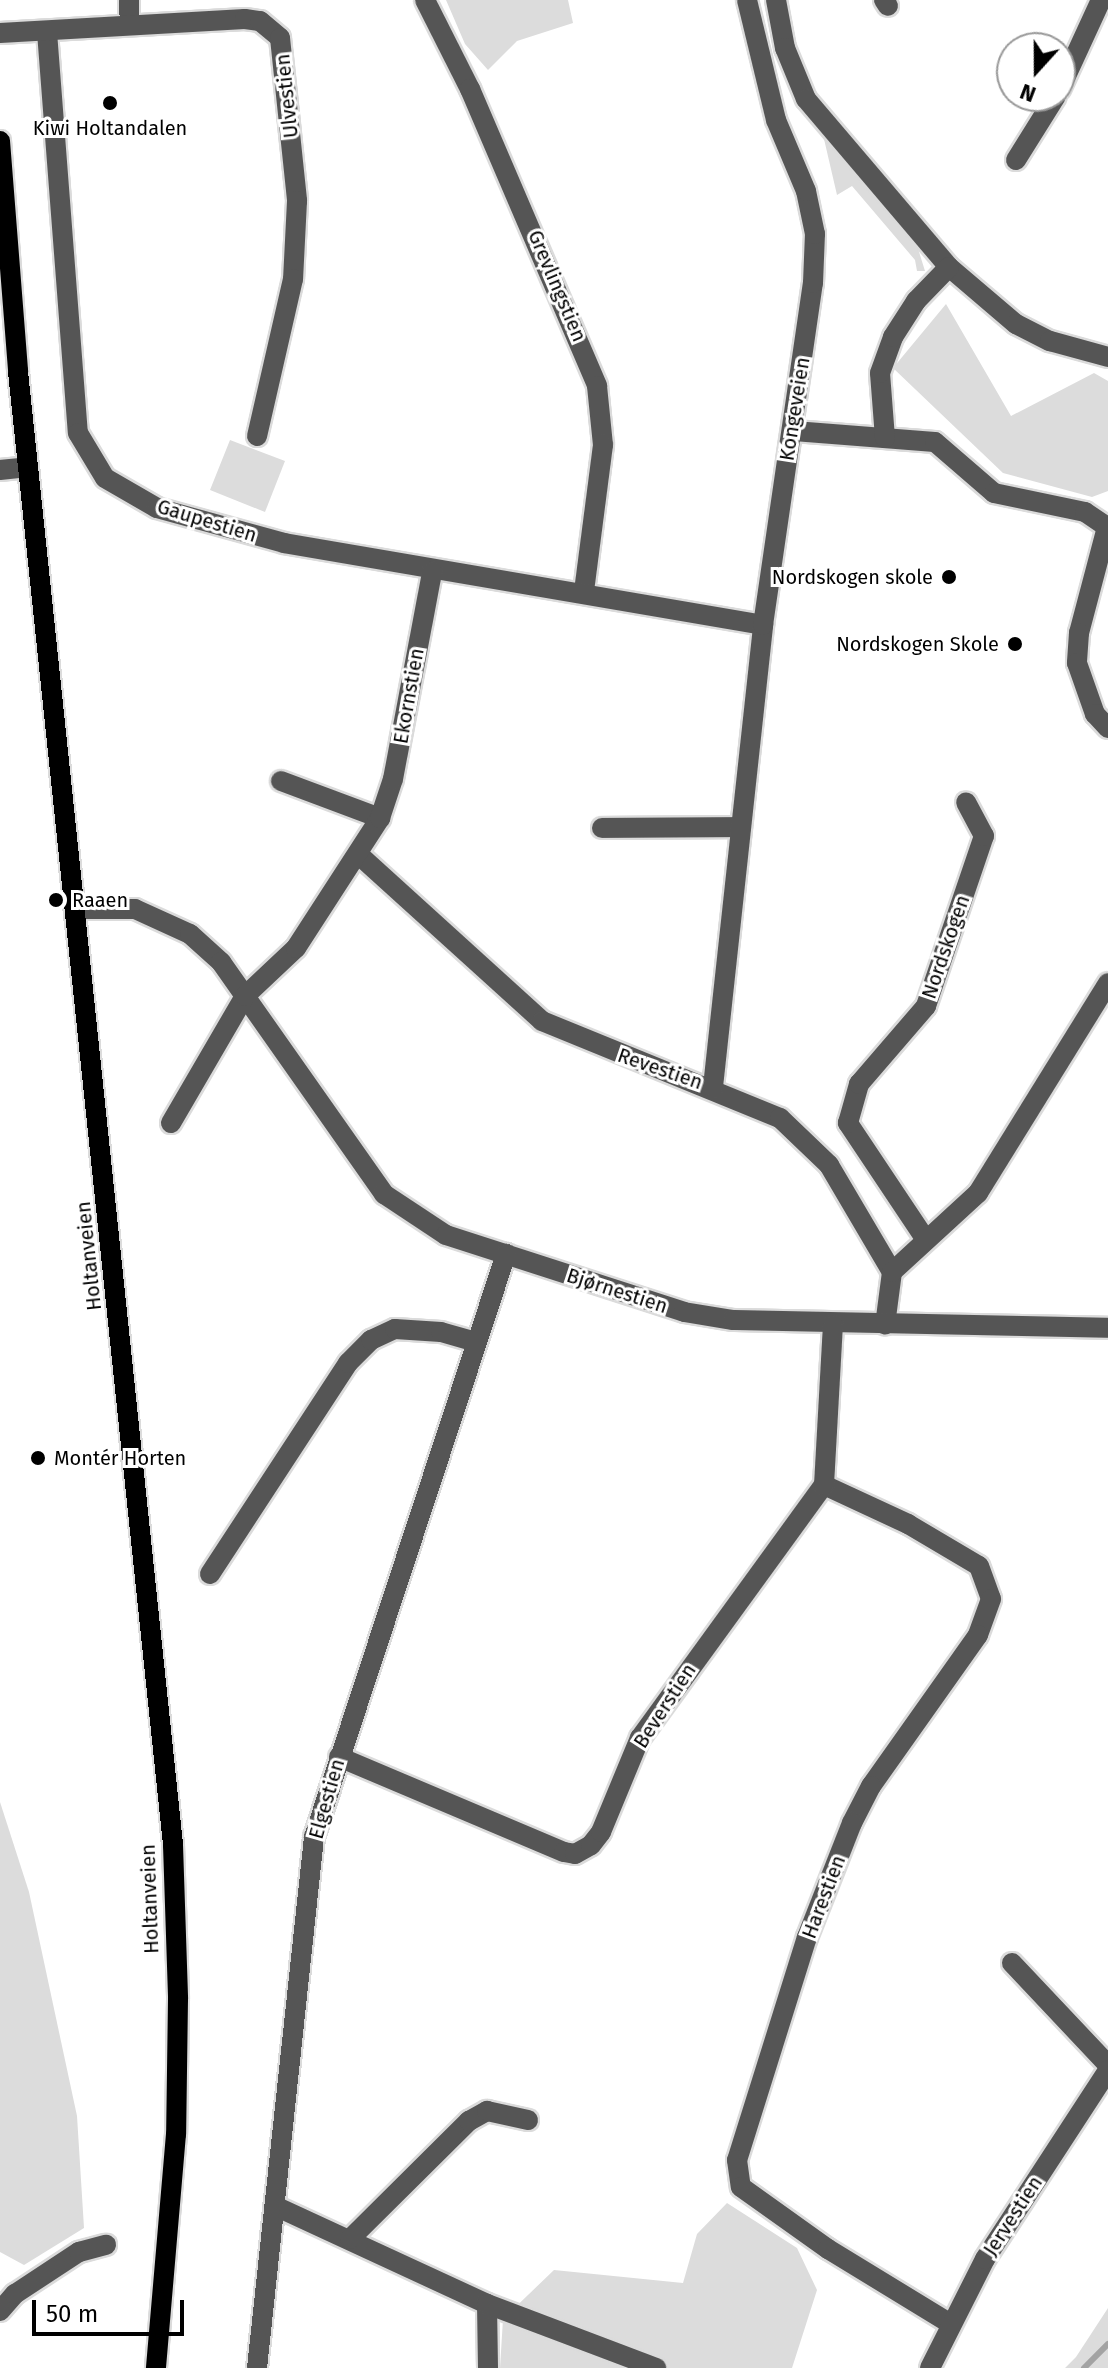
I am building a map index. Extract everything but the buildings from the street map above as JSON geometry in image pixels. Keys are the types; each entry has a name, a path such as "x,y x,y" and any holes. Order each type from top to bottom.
{"main road":[{"name":"Holtanveien","path":"0,141 28,467 77,909 173,1845 176,2134 156,2368"}],"street":[{"path":"129,0 130,25"},
{"name":"Grevlingstien","path":"425,0 470,89 597,386 603,445 584,592"},
{"name":"Kongeveien","path":"713,1087 763,625 794,431 815,234 806,191 776,120 747,0"},
{"path":"776,0 785,48 806,99 949,267 1016,324 1050,341 1108,357"},
{"path":"1076,54 1101,0"},
{"name":"Ulvestien","path":"0,33 260,21 280,38 284,52 297,201 293,279 257,436"},
{"name":"Gaupestien","path":"47,32 77,421 95,469 131,495 191,520 432,572 584,592 763,625"},
{"path":"1016,160 1046,112"},
{"path":"885,438 880,373 893,337 916,301 949,267"},
{"path":"794,431 935,442 994,493 1085,512 1107,527 1079,633 1077,663 1095,714 1108,728"},
{"path":"0,470 28,467"},
{"name":"Ekornstien","path":"245,996 296,948 359,855 380,818 393,779 432,572"},
{"path":"281,781 380,818"},
{"name":"Nordskogen","path":"926,1240 848,1123 859,1084 926,1006 984,836 966,802"},
{"path":"602,828 741,827"},
{"name":"Revestien","path":"359,855 542,1021 643,1065 713,1087 780,1118 829,1165 892,1272"},
{"name":"Bjørnestien","path":"77,909 135,909 190,934 221,962 384,1194 446,1235 684,1312 833,1325 1108,1328"},
{"path":"885,1325 892,1272 978,1193 1108,983"},
{"path":"171,1123 245,996"},
{"name":"Elgestien","path":"257,2368 314,1837 506,1254"},
{"path":"824,1485 833,1325"},
{"path":"210,1574 269,1492 348,1363 371,1340 395,1329 441,1332 476,1342"},
{"name":"Beverstien","path":"339,1757 575,1854 601,1832 640,1738 664,1702 824,1485"},
{"name":"Harestien","path":"824,1485 908,1524 979,1566 991,1599 978,1635 871,1786 852,1823 807,1937 737,2160 741,2187 828,2249 949,2323"},
{"name":"Jervestien","path":"930,2368 949,2323 1108,2067 1012,1963"},
{"path":"350,2239 469,2121 487,2111 528,2120"},
{"path":"275,2206 487,2304 656,2368"},
{"path":"0,2311 15,2294 79,2252 106,2245"},
{"path":"487,2304 488,2368"}],"shaded area":[{"path":"446,0 568,0 573,23 517,41 488,70 465,44"},
{"path":"824,139 915,239 925,271 917,271 915,260 852,186 837,195"},
{"path":"946,304 1011,416 1094,373 1108,381 1108,491 1092,497 1003,473 893,368"},
{"path":"230,440 285,461 265,512 210,490"},
{"path":"0,1802 29,1892 77,2116 84,2228 24,2265 0,2252"},
{"path":"727,2203 797,2248 817,2290 792,2368 500,2368 503,2319 554,2270 683,2283 697,2234"},
{"path":"1108,2308 1108,2368 1065,2368 1076,2357"}],"waterway":[{"path":"1084,2368 1108,2344"}],"place":[{"name":"Kiwi Holtandalen","path":"110,103"},
{"name":"Nordskogen skole","path":"949,577"},
{"name":"Nordskogen Skole","path":"1015,644"},
{"name":"Raaen","path":"56,900"},
{"name":"Montér Horten","path":"38,1458"}]}
